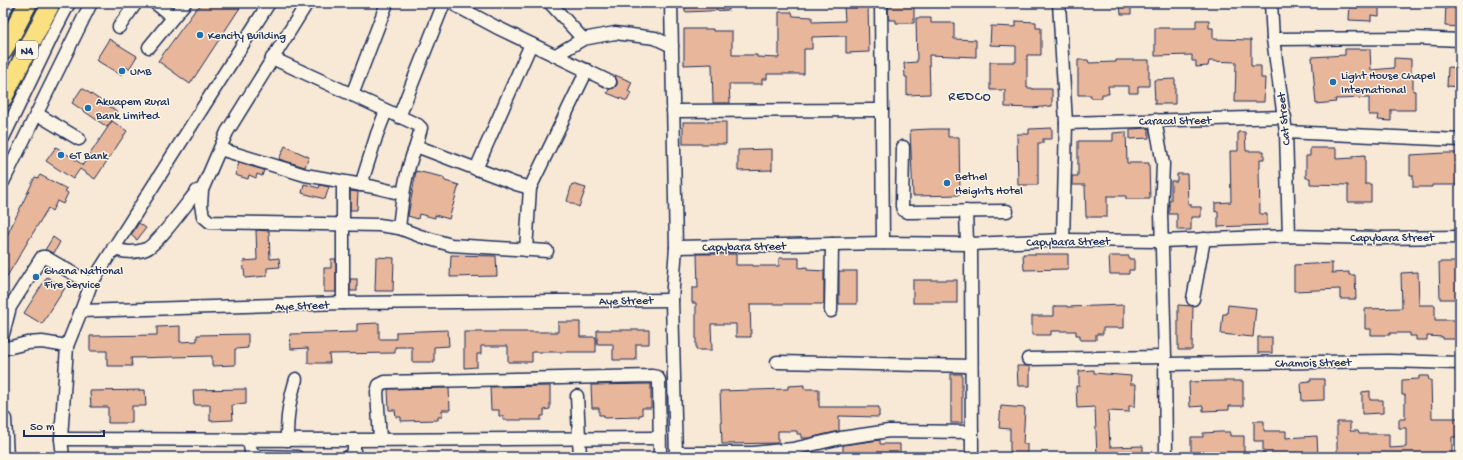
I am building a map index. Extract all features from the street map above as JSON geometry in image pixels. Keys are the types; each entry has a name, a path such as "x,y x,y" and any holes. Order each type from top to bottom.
{"highway":[{"name":"N4","path":"3,51 28,3"},
{"name":"N4","path":"3,98 51,3"}],"street":[{"path":"3,14 8,3"},
{"path":"3,138 69,3"},
{"path":"3,182 91,3"},
{"path":"119,27 136,3"},
{"path":"155,3 173,17"},
{"path":"149,47 184,3"},
{"path":"63,457 61,439 67,346 91,284 269,3"},
{"path":"307,3 226,132 202,190 201,205 203,216 210,222 379,225 399,228 451,245 547,251"},
{"path":"352,95 387,3"},
{"path":"399,117 444,3"},
{"path":"451,3 610,82"},
{"path":"550,3 583,39"},
{"path":"671,3 676,247 672,300 676,455 753,453 793,448 848,437 889,431 972,432"},
{"path":"881,3 883,243"},
{"path":"1059,3 1066,123 1063,240"},
{"name":"Cat Street","path":"1271,3 1273,39 1285,118 1289,236"},
{"path":"556,55 583,39 615,33 655,38 672,46"},
{"path":"1273,39 1414,38 1460,40"},
{"path":"476,169 531,44"},
{"path":"272,58 418,125 421,128 403,194 399,228"},
{"path":"526,250 530,188 587,70"},
{"path":"673,112 882,110"},
{"path":"361,185 386,111"},
{"path":"37,114 79,138"},
{"name":"Caracal Street","path":"1066,123 1285,118"},
{"path":"1155,120 1163,164 1161,241 1165,361 1166,457"},
{"path":"1286,132 1460,140"},
{"path":"416,146 530,188"},
{"path":"903,147 903,210 907,212 1007,210"},
{"path":"220,149 305,174 403,194"},
{"path":"343,182 343,303"},
{"path":"113,248 121,252 146,249 156,241 197,191 202,190"},
{"path":"966,211 969,244 972,457"},
{"name":"Capybara Street","path":"676,247 883,243 969,244 1063,240 1161,241 1204,238 1289,236 1460,238"},
{"path":"1193,298 1204,238"},
{"path":"831,311 832,244"},
{"path":"3,334 10,307 42,257 45,257 91,284"},
{"name":"Aye Street","path":"81,311 343,303 672,300"},
{"path":"3,349 27,343 42,342 67,346"},
{"name":"Chamois Street","path":"1028,359 1165,361 1388,361 1460,363"},
{"path":"776,362 971,366"},
{"path":"380,439 377,392 378,386 385,382 652,376 657,377 659,380 660,457"},
{"path":"293,457 287,417 296,379"},
{"path":"577,396 580,457"},
{"path":"5,419 7,457"},
{"path":"61,439 354,440 659,438"},
{"path":"249,439 251,452 257,456 297,457"},
{"path":"348,457 352,455 354,451 354,440"}],"building":[{"name":"Kencity Building","path":"204,3 243,3 190,84 158,61 196,9"},
{"path":"685,3 729,3 729,10 685,12"},
{"path":"888,3 914,3 914,23 896,23 896,20 889,20"},
{"path":"1350,3 1379,3 1379,16 1371,15 1371,21 1349,20"},
{"path":"1446,3 1460,3 1460,27 1445,26"},
{"path":"1131,4 1131,14 1121,14 1120,5"},
{"path":"868,5 869,52 846,53 846,36 812,37 812,49 804,49 804,74 767,74 767,79 762,79 762,84 729,84 730,103 713,103 712,64 684,65 684,29 713,29 713,31 732,31 732,55 757,55 757,57 779,58 779,12 792,12 793,16 812,17 812,22 845,21 844,6"},
{"path":"916,18 931,18 931,23 954,23 954,39 976,40 976,57 929,55 930,94 907,95 907,77 905,77 904,63 917,62"},
{"path":"1196,20 1209,20 1209,28 1213,28 1213,39 1251,40 1251,66 1261,66 1261,78 1265,78 1264,102 1235,102 1236,62 1209,61 1208,66 1196,67 1196,61 1192,61 1192,55 1155,56 1155,28 1196,28"},
{"path":"1016,21 1036,22 1036,28 1041,28 1041,55 1027,55 1027,88 1052,89 1052,106 1032,108 1005,107 1005,90 990,90 990,62 1016,62 1016,46 990,45 991,26 1016,27"},
{"path":"109,39 137,56 129,69 126,67 121,75 96,60"},
{"path":"1345,49 1370,49 1371,70 1394,68 1394,58 1411,59 1413,91 1415,91 1415,110 1391,110 1391,121 1378,120 1379,115 1369,115 1369,98 1335,99 1336,102 1316,104 1312,57 1345,55"},
{"path":"1078,60 1088,60 1089,63 1116,62 1116,60 1149,60 1149,86 1138,86 1138,93 1129,93 1129,86 1108,86 1109,94 1102,94 1102,98 1091,98 1091,95 1078,95"},
{"path":"1448,67 1460,68 1460,87 1447,86"},
{"path":"615,75 632,82 628,91 631,93 627,101 607,93 609,89 614,88 617,85"},
{"path":"1175,79 1175,104 1155,104 1154,80"},
{"path":"82,88 118,112 107,127 72,103"},
{"path":"112,121 127,131 95,179 80,169 73,179 46,161 56,147 83,165"},
{"path":"683,122 726,122 726,144 683,144"},
{"path":"1052,128 1052,139 1043,139 1043,143 1038,143 1038,185 1018,185 1017,134 1029,134 1029,129"},
{"path":"1149,128 1149,138 1130,139 1130,129"},
{"path":"948,129 948,137 959,137 960,195 913,196 910,130"},
{"path":"1126,132 1127,163 1149,163 1150,199 1126,199 1126,196 1107,196 1107,217 1086,217 1085,185 1072,185 1072,176 1078,176 1078,141 1113,141 1113,133"},
{"path":"1238,132 1245,132 1246,151 1264,151 1264,159 1260,159 1259,169 1260,214 1267,214 1267,225 1218,227 1218,211 1215,212 1215,203 1231,202 1230,151 1238,151"},
{"path":"285,146 309,157 305,167 279,159"},
{"path":"1310,148 1336,148 1336,159 1353,158 1353,156 1365,155 1365,184 1371,184 1371,202 1348,202 1348,185 1310,184 1310,178 1306,178 1306,156 1310,156"},
{"path":"772,149 772,170 738,171 738,150"},
{"path":"1460,153 1460,185 1413,187 1413,175 1410,175 1410,155"},
{"path":"239,163 264,170 262,176 257,174 256,178 249,175 248,179 235,175"},
{"path":"416,171 443,177 445,181 459,185 449,219 435,215 435,218 419,214 418,219 408,216"},
{"path":"1177,174 1187,174 1188,204 1191,204 1191,207 1201,207 1201,217 1191,217 1191,230 1177,230 1177,214 1169,214 1171,181 1177,181"},
{"path":"40,175 67,189 65,191 68,193 63,204 57,201 52,211 48,208 3,283 3,244 35,177 38,178"},
{"path":"304,184 319,188 320,185 329,187 325,199 302,193"},
{"path":"572,184 586,188 579,207 567,201"},
{"path":"350,191 358,192 357,210 350,210"},
{"path":"139,223 146,228 137,240 131,235"},
{"path":"256,230 269,231 270,259 279,258 280,267 267,268 267,276 245,278 243,261 257,260"},
{"path":"53,237 60,242 54,253 45,250"},
{"path":"697,254 736,254 736,265 753,266 779,266 779,258 799,258 799,268 807,267 807,270 824,271 824,304 750,304 751,337 736,337 736,324 711,324 712,350 696,350 696,303 692,303 692,288 698,288"},
{"path":"1023,254 1068,254 1068,269 1024,270"},
{"path":"451,255 496,256 497,276 450,277"},
{"path":"1109,256 1129,256 1129,259 1134,259 1134,270 1129,270 1129,274 1110,274"},
{"path":"376,257 394,258 393,291 375,291"},
{"path":"331,259 336,259 336,292 324,292 324,268 331,268"},
{"path":"1439,262 1457,262 1458,299 1440,299"},
{"path":"1332,263 1332,273 1349,272 1349,275 1355,275 1356,299 1340,299 1340,289 1294,291 1294,265"},
{"path":"839,271 857,271 857,304 839,304"},
{"path":"1418,272 1419,305 1435,305 1435,320 1460,320 1460,339 1443,339 1443,337 1427,336 1427,340 1416,340 1416,336 1410,336 1410,333 1371,335 1371,329 1365,329 1365,309 1402,308 1401,273"},
{"path":"47,277 65,288 42,324 24,313"},
{"path":"350,279 357,279 357,291 350,291"},
{"path":"913,280 957,280 957,303 913,303"},
{"path":"1124,305 1124,328 1103,328 1103,334 1096,334 1096,340 1080,340 1080,335 1076,335 1076,331 1051,331 1051,335 1032,335 1032,316 1054,316 1054,306"},
{"path":"1178,305 1193,306 1192,350 1178,350"},
{"path":"1228,305 1256,308 1253,337 1221,334 1223,314 1227,314"},
{"path":"558,322 580,322 580,337 596,337 596,352 532,352 532,362 508,362 508,346 481,346 481,354 477,354 477,367 464,368 464,332 558,332"},
{"path":"379,323 379,339 396,339 396,332 448,330 449,346 434,347 434,362 412,362 412,347 395,347 395,353 329,354 330,363 308,363 308,348 291,349 290,334 357,332 357,324"},
{"path":"180,326 180,342 197,341 197,335 248,334 248,348 235,349 235,365 212,366 212,356 131,358 132,366 107,366 107,351 90,351 90,336 157,335 157,327"},
{"path":"597,330 649,330 649,344 636,344 636,360 613,360 613,344 597,344"},
{"path":"1258,337 1272,337 1272,353 1258,353"},
{"path":"1017,366 1030,366 1030,386 1018,386"},
{"path":"1094,370 1094,373 1131,376 1130,384 1136,384 1135,406 1129,406 1129,412 1108,411 1110,447 1143,446 1143,457 1097,457 1095,407 1077,408 1076,386 1079,386 1079,371"},
{"path":"951,374 962,374 962,423 951,423"},
{"path":"1419,376 1428,376 1429,380 1431,380 1432,418 1460,418 1459,437 1452,437 1452,457 1337,457 1337,422 1350,422 1350,431 1358,431 1359,434 1389,434 1389,448 1406,447 1406,428 1399,428 1399,419 1405,419 1405,395 1402,395 1402,380 1419,379"},
{"path":"1310,379 1324,379 1324,400 1302,401 1301,382 1310,381"},
{"path":"1243,381 1243,406 1229,406 1229,410 1203,411 1203,406 1190,407 1189,382"},
{"path":"651,384 651,408 642,408 642,415 639,415 639,417 604,418 604,415 599,415 599,408 592,408 591,385"},
{"path":"804,385 804,389 819,389 819,407 879,407 879,417 839,416 839,431 809,438 801,438 801,434 797,434 797,431 778,431 778,443 722,444 720,391 788,389 788,386"},
{"path":"550,386 550,409 544,410 544,416 541,416 541,420 503,420 503,416 499,416 499,410 491,410 490,387"},
{"path":"449,388 450,410 442,410 442,417 438,417 438,420 401,421 401,417 396,417 395,410 389,410 388,389"},
{"path":"246,389 246,404 232,405 233,420 210,421 210,405 194,405 193,390"},
{"path":"145,390 146,406 132,406 132,423 108,423 108,407 91,407 90,391"},
{"path":"1370,391 1370,400 1383,400 1383,413 1362,414 1362,392"},
{"path":"1001,406 1025,408 1023,444 1027,444 1027,457 1010,457 1010,429 999,428"},
{"path":"1254,421 1264,421 1264,431 1286,431 1286,438 1317,436 1318,457 1263,457 1263,441 1254,441"},
{"path":"1230,432 1230,436 1244,436 1244,457 1191,457 1191,437 1203,437 1203,433"},
{"path":"880,440 880,444 900,444 900,457 863,457 863,454 843,454 843,445"}],"place":[{"name":"Kencity Building","path":"200,35"},
{"name":"UMB","path":"122,71"},
{"name":"Light House Chapel International","path":"1333,82"},
{"name":"Akuapem Rural Bank Limited","path":"88,108"},
{"name":"GT Bank","path":"61,155"},
{"name":"Bethel Heights Hotel","path":"947,183"},
{"name":"Ghana National Fire Service","path":"36,277"}],"district":[{"name":"REDCO","path":"970,95"}]}
